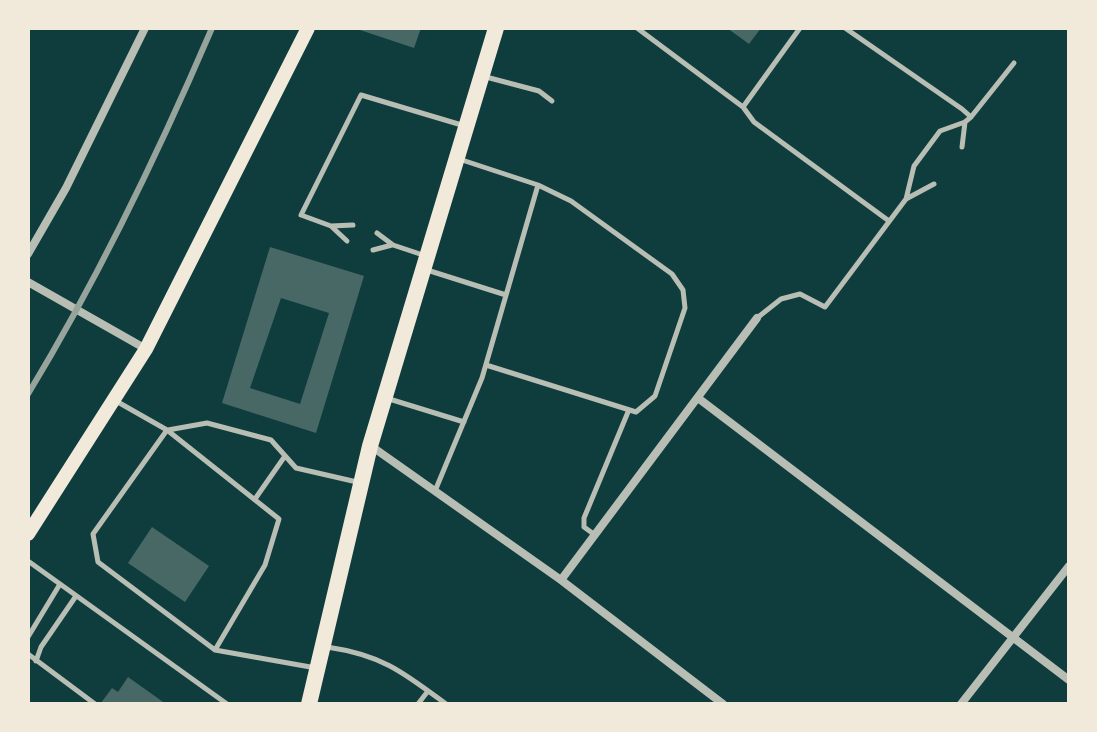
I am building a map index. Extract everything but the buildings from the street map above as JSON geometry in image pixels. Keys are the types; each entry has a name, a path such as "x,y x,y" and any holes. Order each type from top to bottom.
{"main road":[{"path":"28,534 116,401 146,349 308,28"},
{"path":"309,704 370,446 496,28"}],"street":[{"path":"28,254 66,188 145,28"},
{"path":"28,282 146,349"},
{"path":"561,580 757,318"},
{"path":"698,398 1069,680"},
{"path":"370,446 561,580 723,704"},
{"path":"961,704 1069,566"}],"lane":[{"path":"637,28 646,31 743,107 754,122 889,221"},
{"path":"743,107 800,28"},
{"path":"845,28 968,120"},
{"path":"962,147 968,120 1014,63"},
{"path":"481,76 539,91 552,101"},
{"path":"353,225 331,226 301,215 361,95 466,126"},
{"path":"757,318 781,299 800,294 825,307 906,199 914,166 940,131 968,120"},
{"path":"457,158 538,185 571,201 672,274 683,290 685,308 655,396 645,408 628,412 486,365"},
{"path":"906,199 934,184"},
{"path":"435,491 486,365 538,185"},
{"path":"331,226 347,241"},
{"path":"377,233 425,263 506,295"},
{"path":"373,250 393,245"},
{"path":"385,398 464,422"},
{"path":"116,401 167,430 279,519 265,565 215,650"},
{"path":"595,535 584,527 584,518 628,412"},
{"path":"317,668 215,650 98,562 93,534 167,430 207,423 271,440 296,468 361,483"},
{"path":"255,499 285,456"},
{"path":"28,561 227,704"},
{"path":"28,637 60,584"},
{"path":"36,661 41,647 76,596"},
{"path":"322,646 365,653 446,704"},
{"path":"28,654 95,704"},
{"path":"418,704 428,691"}],"railway":[{"path":"28,394 126,214 212,28"}]}
